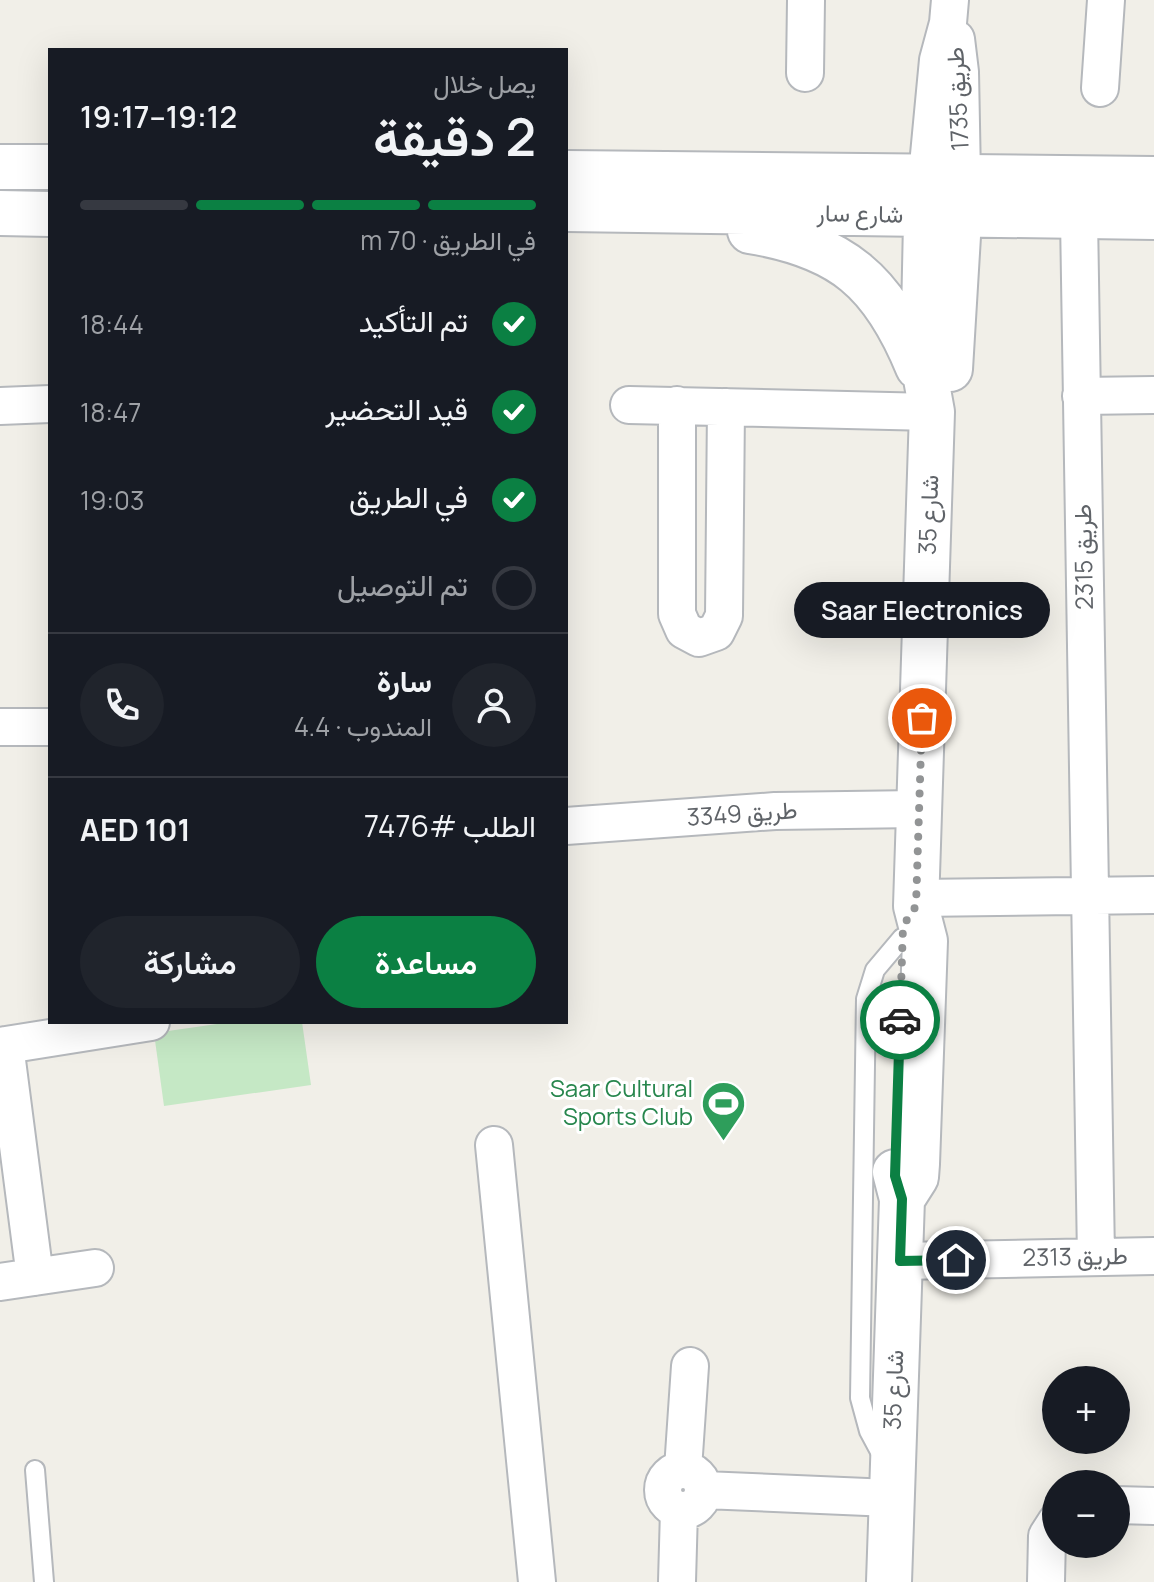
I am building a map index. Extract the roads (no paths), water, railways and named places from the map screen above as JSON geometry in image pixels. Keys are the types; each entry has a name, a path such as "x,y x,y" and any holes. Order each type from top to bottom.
{"street":[{"path":"805,73 806,0"},
{"path":"1100,88 1106,0"},
{"name":"طريق 1735","path":"944,196 938,60 949,11"},
{"path":"0,167 48,167"},
{"name":"شارع سار","path":"568,173 944,196 1079,218 1154,217"},
{"name":"شارع سار","path":"568,209 944,196 1154,179"},
{"name":"شارع 35","path":"889,1582 902,1199 916,1177 925,941 922,917 912,914 918,809 929,398 950,369 944,196"},
{"path":"629,405 726,407 929,398 901,328 883,298 861,276 829,253 786,237 638,208"},
{"path":"0,213 48,214"},
{"name":"طريق 2315","path":"1079,218 1096,1257"},
{"path":"1081,396 1154,395"},
{"path":"0,406 48,404"},
{"path":"677,405 677,614 684,630 699,638 716,632 724,616 726,407"},
{"path":"0,727 48,727"},
{"name":"طريق 3349","path":"568,826 775,811 918,809"},
{"path":"912,914 1090,896 1154,895"},
{"path":"35,1277 3,1046 139,1024"},
{"path":"494,1145 537,1582"},
{"name":"طريق 2313","path":"900,1261 1154,1256"},
{"path":"0,1282 95,1268"},
{"path":"677,1582 688,1490 690,1366"},
{"path":"688,1490 890,1484"},
{"path":"1130,1505 1154,1506"},
{"path":"1046,1582 1047,1558"}],"lane":[{"path":"890,1484 860,1398 866,1014 869,984 875,970 912,914"},
{"path":"35,1470 44,1582"}],"place":[{"name":"Saar Electronics","path":"922,718"},
{"name":"Saar Cultural Sports Club","path":"724,1142"}]}
